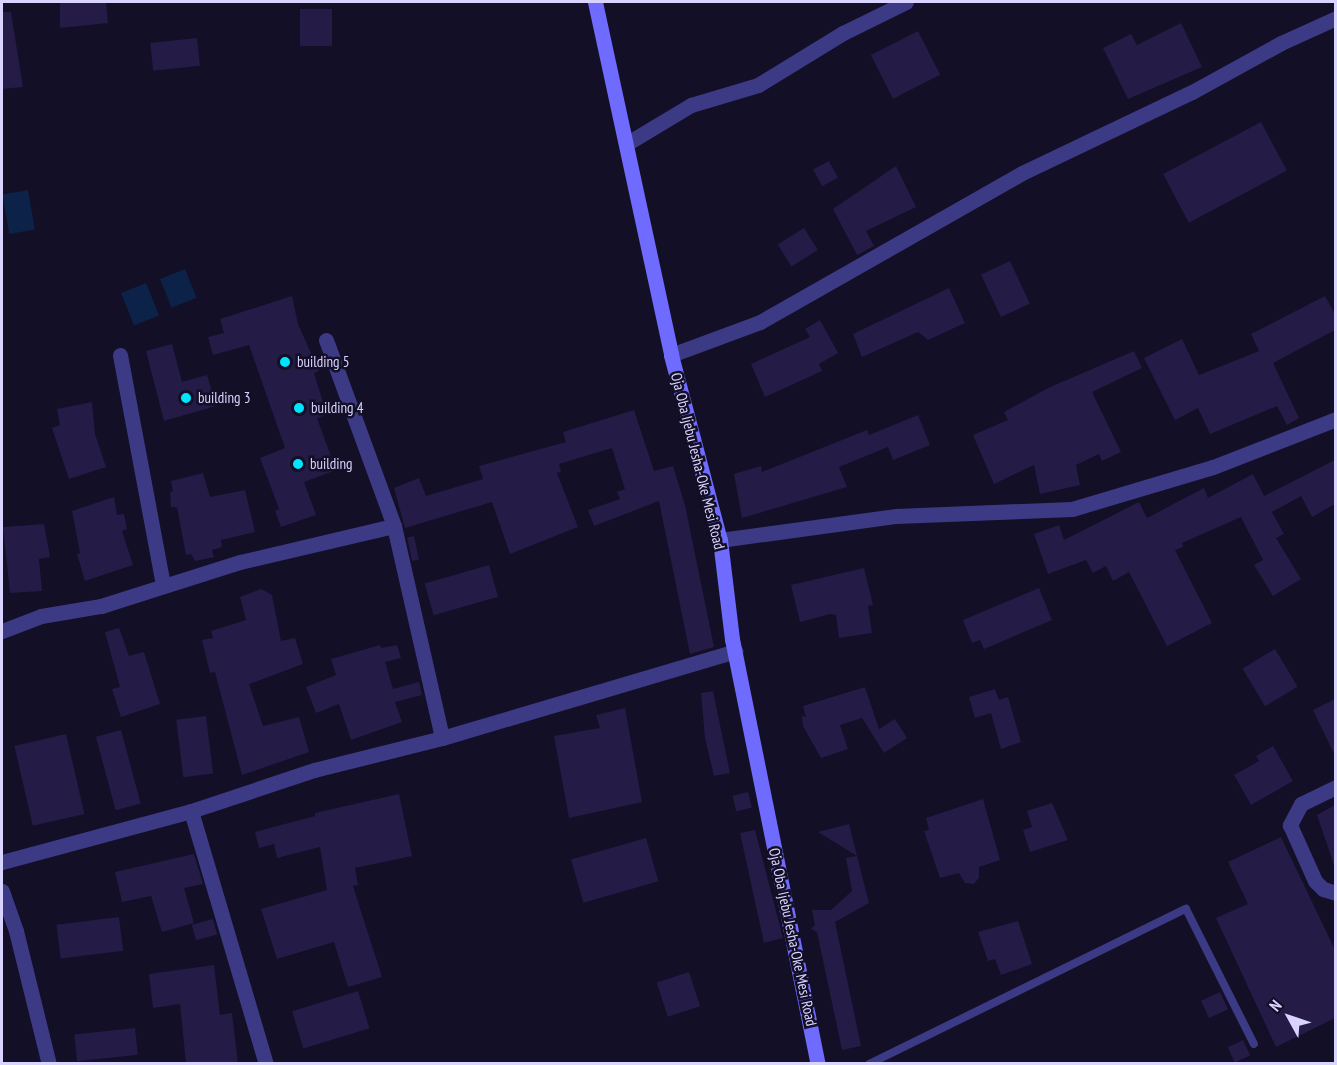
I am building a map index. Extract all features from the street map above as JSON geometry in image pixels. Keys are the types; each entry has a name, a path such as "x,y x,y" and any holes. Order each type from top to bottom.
{"main road":[{"name":"Oja Oba Ijebu Jesha-Oke Mesi Road","path":"595,2 671,355 720,540 735,651 818,1064"}],"street":[{"path":"626,144 691,105 758,85 843,33 906,2"},
{"path":"671,355 759,322 1022,173 1202,88 1281,43 1335,18"},
{"path":"326,340 394,526 442,738"},
{"path":"120,355 163,585"},
{"path":"720,540 896,516 1072,509 1213,467 1335,419"},
{"path":"2,631 41,616 101,606 163,585 394,526"},
{"path":"2,862 192,811 314,770 442,738 735,651"},
{"path":"1335,787 1300,804 1290,825 1315,880 1323,890 1335,893"},
{"path":"192,811 267,1064"},
{"path":"2,891 16,931 49,1064"}],"lane":[{"path":"869,1064 1186,909 1254,1044"}],"water":[{"path":"28,190 35,229 9,234 2,195"},
{"path":"185,269 197,298 172,308 160,279"},
{"path":"146,283 159,315 134,326 121,293"}],"building":[{"path":"60,2 106,2 108,23 60,28"},
{"path":"300,9 332,9 332,46 300,46"},
{"path":"2,12 11,12 23,87 2,89"},
{"path":"1181,23 1202,67 1128,99 1103,48 1131,34 1137,45"},
{"path":"918,31 940,75 893,99 871,55"},
{"path":"197,38 200,66 153,71 150,43"},
{"path":"1261,122 1287,171 1189,223 1163,174"},
{"path":"829,161 838,178 822,186 813,169"},
{"path":"896,166 916,207 866,231 874,246 857,255 833,209"},
{"path":"804,228 818,250 791,266 778,244"},
{"path":"1010,261 1030,304 1001,317 981,275"},
{"path":"949,288 965,323 928,340 918,332 862,357 853,334"},
{"path":"292,296 298,324 319,371 314,373 327,415 317,418 336,470 304,482 316,515 281,527 275,511 279,509 260,458 285,448 249,345 213,355 208,337 224,333 220,319"},
{"path":"1325,296 1335,314 1335,330 1273,363 1299,418 1287,425 1277,406 1210,434 1198,408 1175,420 1144,358 1182,339 1199,375 1259,351 1251,334"},
{"path":"820,320 838,353 819,364 822,371 765,397 751,364 810,337 805,329"},
{"name":"building 3","path":"172,344 182,382 207,375 216,406 164,421 146,351"},
{"path":"1134,351 1142,368 1092,392 1121,452 1102,461 1099,454 1076,465 1080,485 1040,494 1034,465 994,484 973,435 1008,420 1004,412 1048,388"},
{"path":"92,402 95,434 106,467 69,479 52,428 60,425 57,409"},
{"path":"634,410 654,471 673,466 685,505 714,647 690,654 659,501 594,526 588,510 620,499 617,492 625,489 612,448 559,464 561,472 557,473 578,527 510,554 492,502 405,528 394,488 419,478 426,496 483,479 479,466 566,442 563,432"},
{"path":"918,415 930,445 893,460 888,447 839,467 847,487 742,518 734,474 761,466 762,472 867,430 869,435"},
{"path":"1335,460 1335,504 1312,517 1301,496 1272,512 1284,534 1276,538 1301,579 1273,596 1254,565 1263,560 1241,517 1182,543 1183,547 1175,550 1212,623 1167,646 1129,572 1113,581 1106,566 1093,573 1086,560 1048,574 1034,534 1059,525 1064,540 1139,502 1147,518 1204,488 1208,498 1253,474 1264,496"},
{"path":"203,473 210,497 245,490 255,532 221,540 222,547 212,550 214,557 195,561 191,554 186,555 177,507 171,507 170,492 173,491 171,481"},
{"path":"114,497 117,515 124,514 127,529 122,531 133,565 85,581 77,554 80,553 72,511"},
{"path":"44,524 50,557 39,559 42,591 10,593 3,527"},
{"path":"414,536 419,559 412,561 407,537"},
{"path":"489,565 498,597 434,615 425,583"},
{"path":"864,568 873,605 868,606 872,633 839,638 836,615 830,614 800,622 791,585"},
{"path":"1039,588 1052,620 984,649 980,640 972,643 963,620"},
{"path":"261,589 272,595 281,641 295,638 303,664 249,684 263,726 299,717 309,752 242,775 215,672 210,673 202,640 213,638 211,631 246,620 240,597"},
{"path":"119,628 129,656 144,652 160,704 121,717 112,689 120,687 105,632"},
{"path":"380,645 381,648 397,645 401,658 385,662 393,689 419,682 422,695 395,702 402,722 351,740 339,704 316,713 306,687 336,675 331,659"},
{"path":"1275,649 1298,687 1265,706 1242,669"},
{"path":"865,687 879,729 895,719 907,738 884,753 862,718 840,725 848,749 821,758 803,726 802,716 806,717 803,706"},
{"path":"995,689 999,700 1008,697 1021,742 1001,749 991,713 975,718 969,697"},
{"path":"713,691 730,773 714,776 705,738 701,693"},
{"path":"1335,699 1335,756 1313,710"},
{"path":"625,708 642,802 569,818 554,736 600,728 596,715"},
{"path":"206,716 213,774 183,777 176,720"},
{"path":"121,730 141,803 116,810 96,737"},
{"path":"66,734 84,814 33,826 14,746"},
{"path":"1273,746 1293,781 1251,805 1234,775 1259,761 1256,756"},
{"path":"748,792 752,808 736,811 732,796"},
{"path":"399,794 412,856 355,868 358,885 353,886 382,977 348,987 334,942 277,959 261,909 327,890 320,847 277,858 274,844 259,848 255,832 315,816 315,813"},
{"path":"983,799 1000,860 979,867 979,878 974,884 965,883 959,873 940,878 924,831 929,830 926,818"},
{"path":"1052,803 1068,840 1030,852 1023,830 1032,827 1027,811"},
{"path":"1335,805 1335,868 1317,815"},
{"path":"849,824 857,856 818,832"},
{"path":"755,830 783,938 764,943 740,833"},
{"path":"1281,837 1335,950 1335,1018 1276,1047 1216,918 1248,904 1228,862"},
{"path":"646,838 658,881 583,903 571,859"},
{"path":"194,854 203,884 184,888 194,923 162,932 151,896 122,902 115,872"},
{"path":"857,856 869,903 835,922 861,1046 842,1050 817,932 811,929 815,925 812,910 831,910 852,891 846,858"},
{"path":"119,917 123,951 61,958 56,925"},
{"path":"213,919 217,934 196,940 192,925"},
{"path":"1018,921 1032,964 1001,975 995,959 988,961 978,932"},
{"path":"214,965 220,1015 232,1013 238,1064 186,1064 180,1004 153,1008 149,974"},
{"path":"689,972 700,1006 668,1017 657,983"},
{"path":"358,991 369,1028 303,1048 292,1011"},
{"path":"1220,992 1228,1009 1209,1018 1201,1001"},
{"path":"135,1028 138,1055 77,1061 74,1034"},
{"path":"1243,1040 1250,1055 1235,1063 1228,1047"}],"place":[{"name":"building 5","path":"285,362"},
{"name":"building 3","path":"186,398"},
{"name":"building 4","path":"299,408"},
{"name":"building","path":"298,464"}]}
